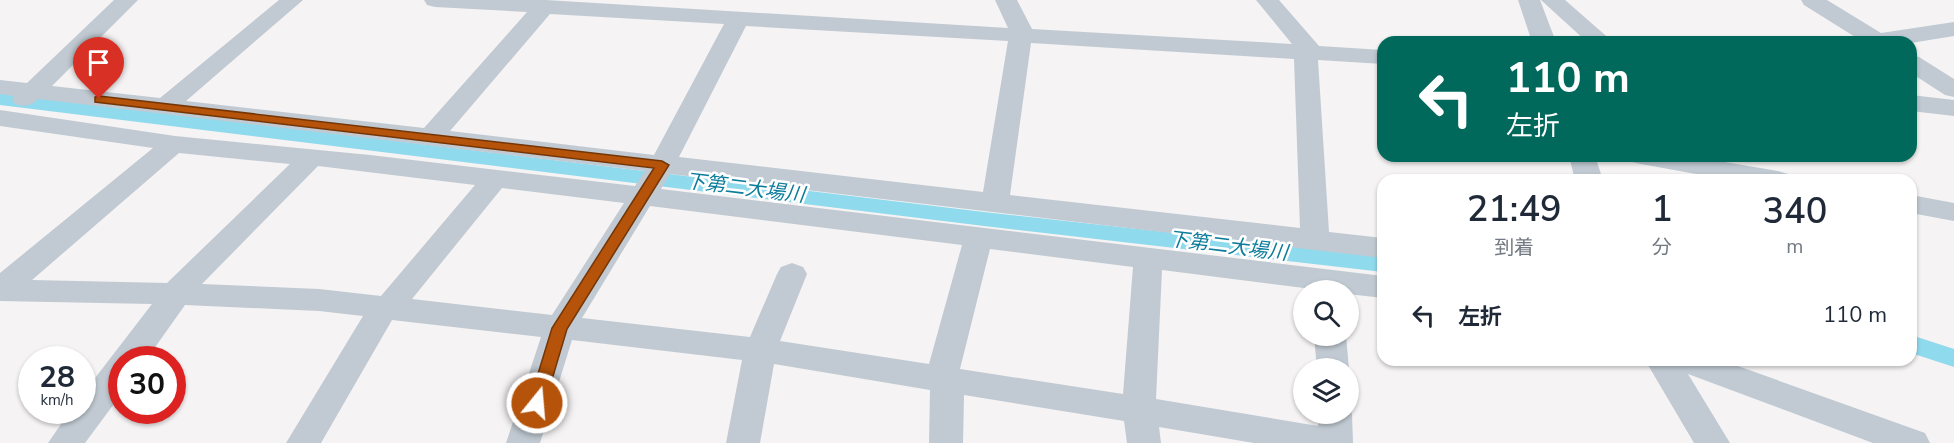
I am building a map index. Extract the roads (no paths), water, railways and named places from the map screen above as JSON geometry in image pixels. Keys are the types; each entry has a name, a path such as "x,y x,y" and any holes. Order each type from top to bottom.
{"street":[{"path":"1,119 127,0"},
{"path":"164,107 292,0"},
{"path":"435,0 505,2 544,7 744,12 1022,36 1377,57"},
{"path":"995,203 1022,36 1006,0"},
{"path":"1267,0 1309,53 1315,240"},
{"path":"1529,0 1542,36"},
{"path":"1552,0 1594,36"},
{"path":"1812,0 1867,36"},
{"path":"430,138 544,7"},
{"path":"523,443 560,328 662,165 744,12"},
{"path":"1912,36 1954,29"},
{"path":"1917,66 1954,90"},
{"path":"0,87 1377,247"},
{"path":"1917,104 1954,108"},
{"path":"1,119 173,144 312,157 979,237 1293,280"},
{"path":"1,291 173,144"},
{"path":"138,346 176,294 312,157"},
{"path":"1683,162 1761,173"},
{"path":"303,443 386,309 495,179"},
{"path":"1917,205 1954,212"},
{"path":"946,443 944,379 979,237"},
{"path":"1144,443 1139,410 1148,259"},
{"path":"743,443 760,350 792,274"},
{"path":"1359,286 1377,287"},
{"path":"1,291 176,294 319,300 760,350 1334,443 1335,424"},
{"path":"1664,366 1713,443"},
{"path":"1701,366 1913,443"},
{"path":"65,443 108,386"}],"waterway":[{"name":"下第二大場川","path":"0,99 984,219 1377,263"},
{"name":"下第二大場川","path":"1917,346 1954,358"}]}
